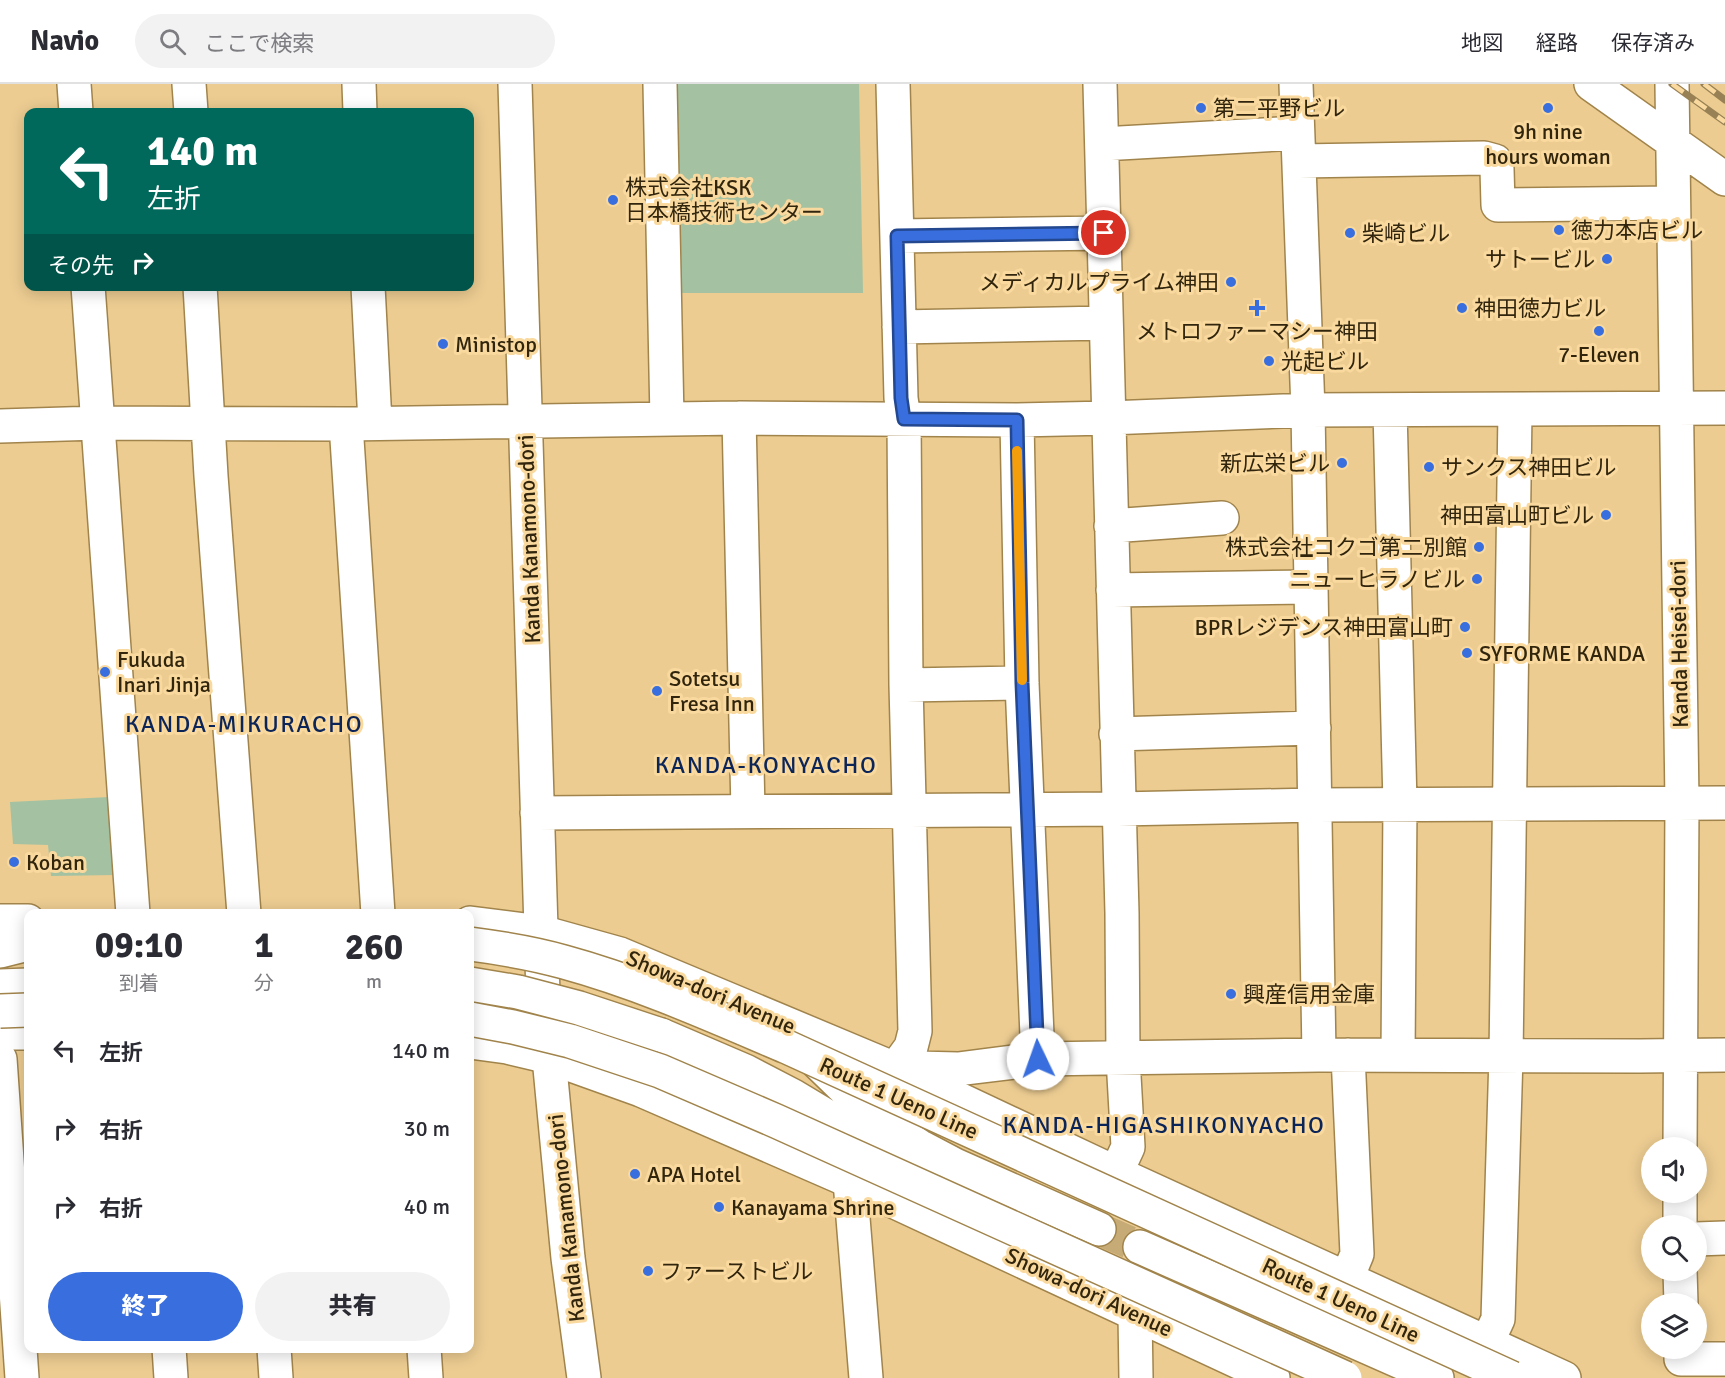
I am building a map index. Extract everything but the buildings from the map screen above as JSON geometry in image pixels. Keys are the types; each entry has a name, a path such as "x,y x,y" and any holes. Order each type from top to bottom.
{"main road":[{"path":"74,84 76,108"},
{"path":"189,84 191,108"},
{"path":"358,84 360,108"},
{"name":"Kanda Kanamono-dori","path":"515,84 543,994 568,1258 584,1378"},
{"path":"660,84 667,419"},
{"path":"893,84 901,398 904,419 906,685 915,1031 911,1047 895,1069"},
{"path":"1100,84 1122,913 1123,1058 1128,1147 1116,1173"},
{"path":"1296,84 1308,410 1315,805 1334,1055 1357,1254 1347,1278"},
{"path":"1591,84 1725,179"},
{"name":"Kanda Heisei-dori","path":"1672,84 1682,803 1680,1137"},
{"path":"1101,144 1298,147 1484,158 1495,161 1497,205 1673,203"},
{"path":"897,236 1104,233"},
{"path":"88,291 133,909"},
{"path":"200,291 244,909"},
{"path":"368,291 360,424 378,909"},
{"path":"899,327 1106,323"},
{"path":"0,426 98,423 360,424 739,418 1017,420 1308,410 1725,408"},
{"path":"1390,410 1401,804 1398,1055"},
{"path":"1487,1343 1498,1319 1506,1056 1515,410"},
{"path":"739,418 748,811"},
{"path":"1017,420 1022,683 1038,1059"},
{"path":"1111,526 1222,518"},
{"path":"1113,590 1311,588"},
{"path":"906,685 1022,683"},
{"path":"1116,734 1314,728"},
{"path":"537,813 1725,803"},
{"path":"0,921 24,921"},
{"name":"Showa-dori Avenue","path":"474,924 541,932 620,954 770,1016 895,1069 1564,1378"},
{"path":"0,939 24,938"},
{"name":"Route 1 Ueno Line","path":"474,944 504,948 564,961 627,982 787,1047 1512,1378"},
{"path":"0,951 24,945"},
{"path":"0,986 24,985"},
{"path":"474,985 518,992 579,1008 662,1035 745,1071 793,1096 1001,1222"},
{"path":"543,994 684,1065 752,1117 783,1151"},
{"path":"0,1009 24,1012"},
{"path":"770,1016 853,1097 883,1122 920,1146 955,1165 1099,1229"},
{"path":"474,1020 570,1041 660,1071 776,1121 1345,1378"},
{"path":"0,1034 24,1033"},
{"name":"Showa-dori Avenue","path":"474,1043 507,1047 549,1057 641,1090 850,1181 1273,1378"},
{"path":"895,1069 958,1069 1038,1059 1334,1055 1725,1055"},
{"path":"0,1059 14,1362"},
{"path":"850,1181 866,1378"},
{"path":"1707,1239 1725,1238"},
{"path":"1140,1247 1437,1378"},
{"path":"1135,1314 1136,1378"},
{"path":"169,1353 171,1378"},
{"path":"274,1353 276,1378"},
{"path":"424,1353 426,1378"},
{"path":"1682,1362 1725,1359"}],"green space":[{"path":"669,84 859,84 863,293 669,293"},
{"path":"109,797 116,875 51,876 48,845 13,844 10,802"}],"tunnel":[{"path":"1099,1229 1140,1247"}],"railway":[{"path":"1672,84 1725,122"},
{"path":"1704,84 1725,100"}],"slow traffic":[{"path":"1017,451 1022,680"}],"place":[{"name":"第二平野ビル","path":"1201,108"},
{"name":"9h nine hours woman","path":"1548,108"},
{"name":"株式会社KSK 日本橋技術センター","path":"613,200"},
{"name":"徳力本店ビル","path":"1559,230"},
{"name":"柴崎ビル","path":"1350,233"},
{"name":"サトービル","path":"1607,259"},
{"name":"メディカルプライム神田","path":"1231,282"},
{"name":"メトロファーマシー神田","path":"1257,308"},
{"name":"神田徳力ビル","path":"1462,308"},
{"name":"7-Eleven","path":"1599,331"},
{"name":"Ministop","path":"443,344"},
{"name":"光起ビル","path":"1269,361"},
{"name":"新広栄ビル","path":"1342,463"},
{"name":"サンクス神田ビル","path":"1429,467"},
{"name":"神田富山町ビル","path":"1606,515"},
{"name":"株式会社コクゴ第二別館","path":"1479,547"},
{"name":"ニューヒラノビル","path":"1477,579"},
{"name":"BPRレジデンス神田富山町","path":"1465,627"},
{"name":"SYFORME KANDA","path":"1467,653"},
{"name":"Fukuda Inari Jinja","path":"105,672"},
{"name":"Sotetsu Fresa Inn","path":"657,691"},
{"name":"Koban","path":"14,862"},
{"name":"興産信用金庫","path":"1231,994"},
{"name":"APA Hotel","path":"635,1174"},
{"name":"Kanayama Shrine","path":"719,1207"},
{"name":"ファーストビル","path":"648,1271"}],"district":[{"name":"KANDA-MIKURACHO","path":"244,724"},
{"name":"KANDA-KONYACHO","path":"766,765"},
{"name":"KANDA-HIGASHIKONYACHO","path":"1164,1125"}],"route":[{"path":"1038,1059 1022,683 1017,420 904,419 901,398 897,236 1104,233"}]}
